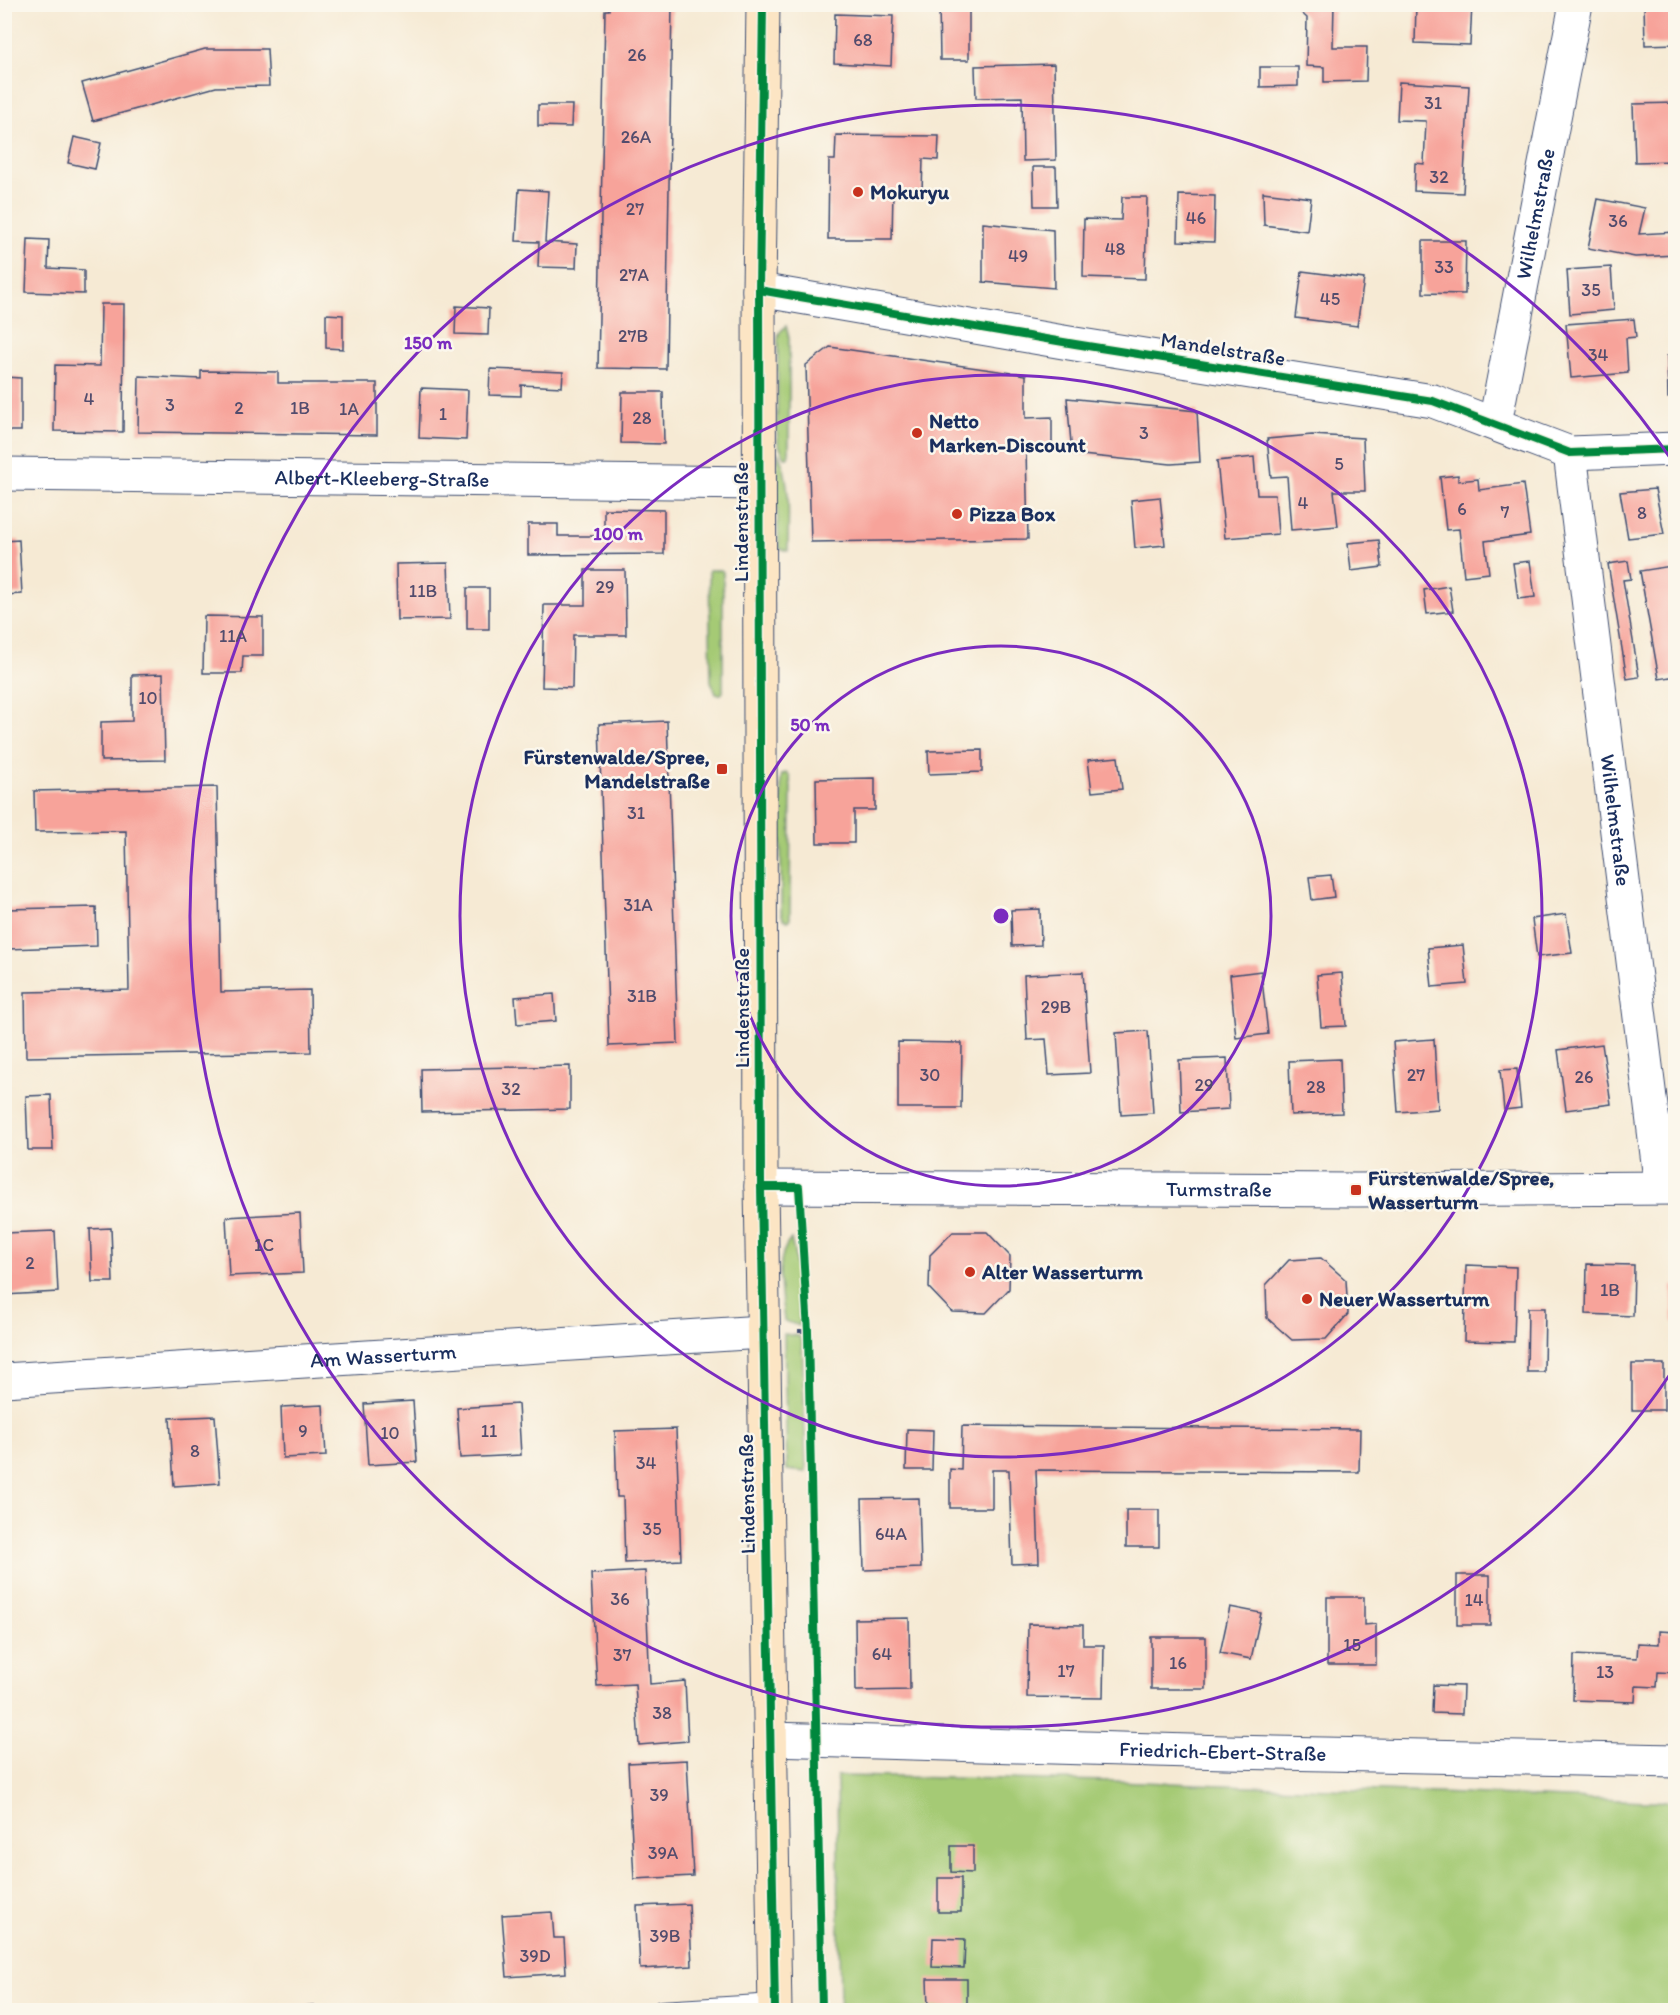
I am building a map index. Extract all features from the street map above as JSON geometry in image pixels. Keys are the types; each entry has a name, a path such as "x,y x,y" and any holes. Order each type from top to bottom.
{"street":[{"name":"Lindenstraße","path":"763,4 759,290 761,1187 775,2007"},
{"name":"Wilhelmstraße","path":"1495,423 1576,4"},
{"name":"Mandelstraße","path":"759,290 1087,346 1433,401 1570,453 1676,449"},
{"name":"Wilhelmstraße","path":"1570,453 1668,1187"},
{"name":"Albert-Kleeberg-Straße","path":"4,474 759,483"},
{"name":"Turmstraße","path":"761,1187 1356,1191 1668,1187"},
{"name":"Am Wasserturm","path":"4,1380 762,1332"},
{"name":"Friedrich-Ebert-Straße","path":"771,1739 1225,1752 1676,1761"}],"lane":[{"path":"661,2010 775,2007"}],"green space":[{"path":"786,326 789,338 788,457 785,457 778,443 777,431 778,339 779,333"},
{"path":"778,452 787,488 788,551 779,548"},
{"path":"709,570 723,572 723,692 721,694 716,694 711,681"},
{"path":"787,773 790,777 791,788 790,918 788,921 783,919 781,911 781,779 782,774"},
{"path":"791,1239 795,1257 800,1326 784,1321 780,1267 785,1247"},
{"path":"784,1334 799,1336 802,1342 806,1472 787,1470"},
{"path":"837,1776 1114,1781 1675,1802 1675,2010 840,2010"}],"building":[{"path":"609,4 672,4 666,369 598,368 605,10 609,10"},
{"path":"939,4 969,4 969,60 940,60"},
{"path":"1292,4 1334,4 1333,47 1367,47 1366,81 1324,82 1324,67 1306,66 1307,18"},
{"path":"1416,4 1472,4 1470,45 1415,43"},
{"path":"1644,4 1676,4 1676,44 1645,45"},
{"path":"835,14 893,16 891,66 834,63"},
{"path":"205,49 267,49 269,86 216,87 93,121 82,83"},
{"path":"1054,64 1056,160 1023,161 1022,97 976,98 975,66"},
{"path":"1260,67 1298,67 1298,86 1260,87"},
{"path":"1399,82 1469,86 1463,193 1414,191 1415,163 1424,164 1426,121 1397,120"},
{"path":"1676,103 1676,161 1635,162 1633,104"},
{"path":"538,105 572,105 571,127 538,126"},
{"path":"836,135 939,136 938,160 923,159 922,192 893,191 892,239 828,239 829,160 835,160"},
{"path":"74,137 101,143 95,169 68,163"},
{"path":"1033,167 1056,167 1057,206 1034,206"},
{"path":"519,189 548,191 545,242 577,244 576,268 538,267 539,242 516,241"},
{"path":"1263,192 1311,198 1307,231 1264,225"},
{"path":"1179,195 1215,196 1214,242 1178,241"},
{"path":"1122,197 1147,197 1145,279 1083,277 1084,219 1121,220"},
{"path":"1598,199 1645,208 1639,234 1676,232 1676,255 1635,257 1588,248"},
{"path":"983,223 1053,230 1054,288 983,282"},
{"path":"28,239 49,240 48,268 84,270 84,294 26,292"},
{"path":"1423,241 1466,241 1465,294 1423,293"},
{"path":"1611,267 1614,310 1570,314 1567,270"},
{"path":"1302,271 1364,279 1357,326 1296,318"},
{"path":"101,304 124,304 123,432 54,431 55,365 100,366"},
{"path":"456,306 489,308 488,335 455,334"},
{"path":"326,314 343,315 343,349 326,348"},
{"path":"1634,319 1636,337 1626,338 1628,373 1571,378 1566,324"},
{"name":"Netto Marken-Discount","path":"830,347 1026,375 1026,418 1052,417 1052,449 1026,449 1028,539 811,542 806,365"},
{"path":"1667,356 1676,356 1676,397 1668,398"},
{"path":"490,369 563,372 562,387 521,385 521,396 489,395"},
{"path":"201,371 278,372 278,383 377,383 377,435 138,432 139,376 201,379"},
{"path":"4,377 21,378 21,431 4,431"},
{"path":"421,388 468,390 466,440 419,438"},
{"path":"622,392 663,392 664,444 621,443"},
{"path":"1067,398 1197,411 1200,462 1171,464 1072,454"},
{"path":"1312,435 1363,438 1365,491 1334,491 1338,526 1291,530 1287,476 1271,477 1267,439"},
{"path":"1254,457 1257,495 1275,495 1278,534 1225,538 1217,461"},
{"path":"1458,475 1458,481 1478,479 1479,490 1523,484 1530,535 1485,541 1489,573 1464,576 1459,529 1446,530 1440,477"},
{"path":"1655,489 1664,534 1628,538 1620,492"},
{"path":"1160,497 1165,545 1135,548 1131,500"},
{"path":"604,509 664,510 664,554 528,555 528,524 558,524 558,536 604,536"},
{"path":"19,540 22,594 4,595 4,541"},
{"path":"1379,540 1382,567 1351,571 1348,543"},
{"path":"1530,561 1535,597 1518,599 1513,563"},
{"path":"1628,561 1631,579 1623,580 1639,677 1627,679 1608,564"},
{"path":"448,563 450,619 397,620 396,564"},
{"path":"1671,566 1676,596 1676,676 1659,679 1640,571"},
{"path":"585,570 625,570 626,635 573,635 572,688 542,687 544,605 585,605"},
{"path":"1449,586 1453,611 1427,614 1424,590"},
{"path":"467,588 489,588 489,629 467,629"},
{"path":"204,616 263,617 263,656 243,656 242,673 203,673"},
{"path":"163,674 165,760 101,761 101,722 132,721 132,675"},
{"path":"667,721 678,1043 609,1046 599,724"},
{"path":"982,750 982,772 929,774 928,751"},
{"path":"1118,757 1122,789 1092,792 1088,760"},
{"path":"875,778 875,810 854,810 854,843 817,843 816,779"},
{"path":"217,787 221,992 310,990 311,1052 26,1057 25,992 129,990 126,831 35,832 34,791"},
{"path":"1331,875 1334,897 1312,900 1309,877"},
{"path":"96,907 97,946 8,949 7,909"},
{"path":"1040,909 1041,945 1012,946 1011,910"},
{"path":"1566,914 1572,953 1537,957 1532,919"},
{"path":"1463,945 1467,984 1432,987 1428,948"},
{"path":"1261,971 1268,1034 1236,1038 1230,975"},
{"path":"1083,972 1090,1073 1049,1075 1046,1039 1027,1040 1024,975"},
{"path":"1342,973 1346,1026 1321,1027 1317,975"},
{"path":"554,994 556,1021 517,1024 515,997"},
{"path":"1148,1031 1153,1113 1121,1115 1116,1033"},
{"path":"1434,1039 1438,1109 1398,1112 1393,1042"},
{"path":"898,1042 962,1043 961,1108 898,1108"},
{"path":"1602,1044 1611,1104 1566,1110 1558,1050"},
{"path":"1227,1058 1229,1109 1181,1112 1179,1060"},
{"path":"1340,1059 1342,1113 1291,1115 1289,1061"},
{"path":"570,1066 570,1109 422,1112 421,1069"},
{"path":"1517,1069 1521,1108 1504,1110 1500,1070"},
{"path":"51,1095 53,1150 28,1150 26,1096"},
{"path":"300,1213 303,1273 229,1276 226,1217"},
{"path":"111,1228 113,1282 92,1282 90,1229"},
{"path":"55,1231 58,1292 4,1295 4,1233"},
{"name":"Alter Wasserturm","path":"953,1232 987,1232 1010,1256 1009,1289 986,1313 952,1312 929,1288 930,1255"},
{"name":"Neuer Wasserturm","path":"1321,1258 1346,1280 1348,1314 1326,1339 1292,1340 1267,1318 1266,1285 1289,1260"},
{"path":"1587,1264 1634,1265 1633,1316 1586,1314"},
{"path":"1466,1265 1516,1267 1514,1342 1464,1341"},
{"path":"1672,1286 1676,1286 1676,1324 1673,1321"},
{"path":"1528,1308 1545,1308 1544,1372 1527,1372"},
{"path":"1632,1364 1664,1364 1664,1410 1632,1410"},
{"path":"413,1401 417,1462 368,1465 364,1404"},
{"path":"518,1404 521,1455 460,1458 457,1408"},
{"path":"323,1405 326,1456 283,1458 281,1407"},
{"path":"215,1416 220,1483 174,1486 170,1418"},
{"path":"962,1426 1360,1429 1359,1472 1036,1470 1039,1563 1012,1564 1009,1470 992,1470 992,1508 950,1508 950,1469 961,1470"},
{"path":"676,1429 681,1560 625,1563 623,1497 617,1497 615,1431"},
{"path":"907,1429 933,1430 932,1470 906,1470"},
{"path":"919,1498 921,1568 864,1570 862,1499"},
{"path":"1126,1510 1159,1510 1159,1547 1126,1547"},
{"path":"645,1571 650,1684 685,1681 688,1741 639,1745 635,1684 597,1686 591,1574"},
{"path":"1457,1575 1490,1575 1490,1625 1457,1625"},
{"path":"1327,1597 1364,1597 1364,1625 1376,1624 1376,1665 1327,1665"},
{"path":"1230,1607 1261,1613 1251,1659 1220,1653"},
{"path":"909,1618 910,1690 856,1691 855,1619"},
{"path":"1028,1624 1083,1625 1083,1645 1104,1645 1103,1698 1027,1697"},
{"path":"1659,1631 1676,1632 1676,1673 1658,1672 1657,1687 1636,1686 1635,1702 1573,1700 1574,1655 1637,1658 1638,1643 1659,1644"},
{"path":"1151,1637 1206,1637 1206,1689 1151,1689"},
{"path":"1433,1685 1463,1686 1462,1714 1432,1713"},
{"path":"687,1760 693,1876 634,1879 628,1763"},
{"path":"951,1846 973,1846 973,1873 951,1872"},
{"path":"938,1878 961,1878 961,1912 938,1912"},
{"path":"689,1904 692,1966 640,1969 637,1906"},
{"path":"552,1912 554,1938 564,1938 566,1973 507,1977 502,1915"},
{"path":"933,1938 965,1939 964,1968 932,1967"},
{"path":"927,1979 967,1979 967,2007 928,2007"},
{"path":"314,2005 314,2010 267,2010 267,2009"}],"cycle path":[{"path":"763,4 759,290 761,1187 775,2010"},
{"path":"759,290 1075,344 1433,401 1570,453 1676,449"},
{"path":"761,1187 799,1187 808,1331 822,2010"}],"place":[{"name":"Mokuryu","path":"858,192"},
{"name":"Netto Marken-Discount","path":"917,433"},
{"name":"Pizza Box","path":"957,514"},
{"name":"Fürstenwalde/Spree, Mandelstraße","path":"722,769"},
{"name":"Fürstenwalde/Spree, Wasserturm","path":"1356,1190"},
{"name":"Alter Wasserturm","path":"970,1272"},
{"name":"Neuer Wasserturm","path":"1307,1299"}]}
